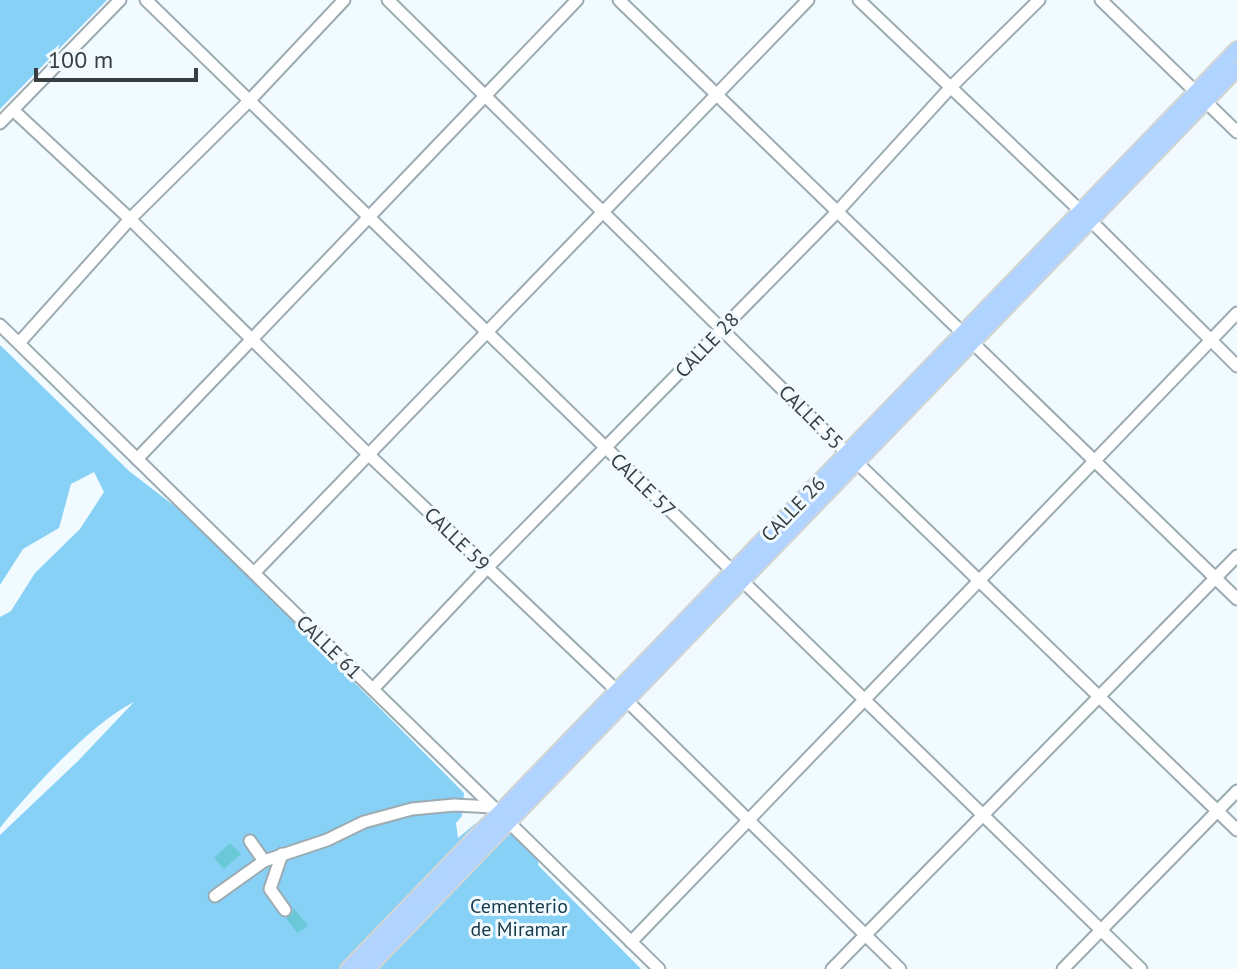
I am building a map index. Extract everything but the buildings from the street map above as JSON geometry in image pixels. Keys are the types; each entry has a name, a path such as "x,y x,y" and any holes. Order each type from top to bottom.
{"main road":[{"name":"CALLE 26","path":"348,969 621,695 1086,216 1200,96 1237,49"},
{"name":"CALLE 26","path":"1200,96 1237,69"},
{"name":"CALLE 26","path":"367,969 501,814"}],"street":[{"path":"0,123 120,0"},
{"name":"CALLE 57","path":"146,0 1141,969"},
{"path":"19,343 130,219 249,101 344,0"},
{"name":"CALLE 55","path":"388,0 722,330 1237,830"},
{"path":"137,459 577,0"},
{"path":"619,0 1237,599"},
{"path":"254,573 808,0"},
{"path":"859,0 1086,216 1237,366"},
{"name":"CALLE 28","path":"373,689 487,568 837,212 950,88 1039,0"},
{"path":"1101,0 1237,132"},
{"name":"CALLE 59","path":"13,110 130,219 900,969"},
{"path":"631,942 1237,313"},
{"name":"CALLE 61","path":"0,325 659,969"},
{"path":"832,969 1237,556"},
{"path":"1063,969 1237,791"},
{"path":"215,896 264,861 327,840 364,822 412,809 454,805 501,814"},
{"path":"250,841 264,861"},
{"path":"282,854 270,889 285,910"}],"green space":[{"path":"0,0 107,0 0,109"},
{"path":"0,345 129,471 211,534 339,659 339,667 464,793 462,816 456,823 458,838 492,810 485,821 341,969 0,969 0,835 78,761 134,702 81,741 44,777 0,828 0,617 11,611 35,573 80,529 104,492 94,472 71,484 59,528 23,549 0,585"},
{"name":"Cementerio de Miramar","path":"511,833 539,858 538,865 641,969 374,969 505,834"}]}
